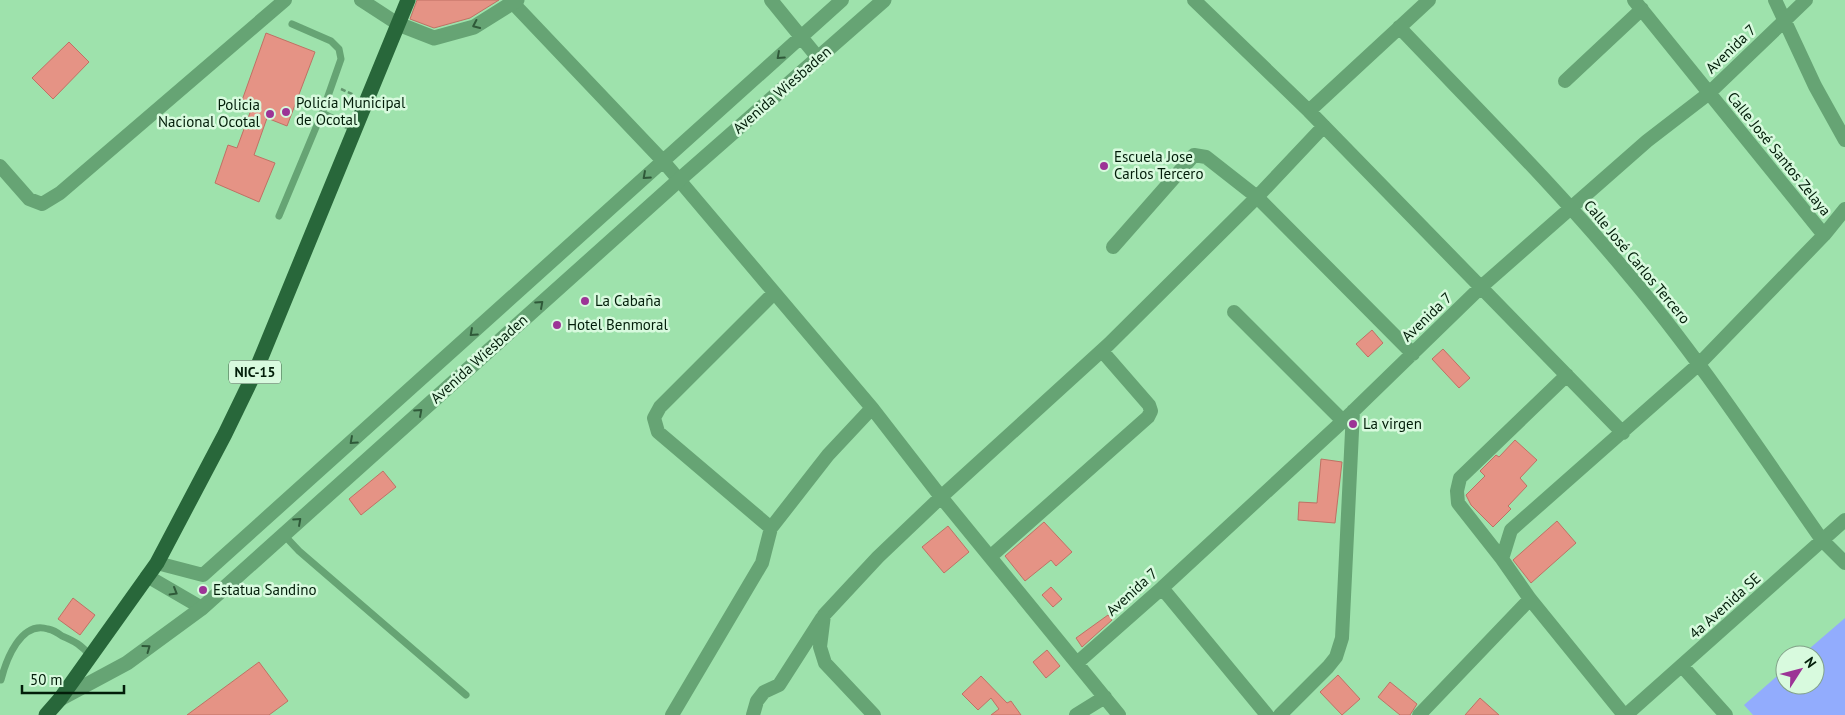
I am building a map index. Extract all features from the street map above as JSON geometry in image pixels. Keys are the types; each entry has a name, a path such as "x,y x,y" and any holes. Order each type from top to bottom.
{"highway":[{"name":"NIC-15","path":"46,715 60,699 157,563 225,434 256,370 408,0"}],"street":[{"path":"0,166 29,199 42,204 60,193 285,0"},
{"path":"361,0 398,24 434,38 474,27 513,1 663,161 872,408 941,497 1119,715"},
{"path":"771,0 818,59"},
{"name":"Avenida Wiesbaden","path":"203,575 842,0"},
{"name":"Avenida Wiesbaden","path":"60,699 127,663 202,608 679,180 884,0"},
{"path":"1194,0 1310,111 1623,433"},
{"path":"1310,111 1429,0"},
{"path":"1775,0 1815,86 1845,140"},
{"name":"Avenida 7","path":"1077,663 1162,588 1348,416 1481,287 1647,141 1708,94 1806,0"},
{"path":"1566,81 1638,4"},
{"name":"Calle José Santos Zelaya","path":"1638,4 1708,94 1824,235"},
{"name":"Calle José Carlos Tercero","path":"1399,27 1571,207 1629,274 1699,364 1822,540 1845,563"},
{"path":"753,715 757,702 764,692 779,685 824,615 878,557 1102,350 1257,197 1324,126"},
{"path":"1113,247 1194,155 1206,157 1257,197 1413,354"},
{"path":"1502,559 1511,530 1526,514 1623,433 1699,364 1824,235 1845,209"},
{"path":"770,528 658,432 654,418 660,407 774,293"},
{"path":"1234,312 1348,416 1342,638 1336,657 1328,667 1280,715"},
{"path":"990,557 1148,417 1151,411 1149,405 1102,350"},
{"path":"1567,375 1460,478 1456,491 1458,503 1502,559 1530,599 1625,715"},
{"path":"672,715 713,649 762,563 770,528 828,455 872,408"},
{"name":"4a Avenida SE","path":"1625,715 1845,520"},
{"path":"157,563 203,575 226,586"},
{"path":"147,576 202,608"},
{"path":"1162,588 1267,715"},
{"path":"1419,715 1530,599"},
{"path":"824,615 820,647 825,663 874,715"},
{"path":"1682,666 1726,715"},
{"path":"1076,715 1105,697"}],"lane":[{"path":"279,216 322,113 341,59 339,49 331,41 292,24"},
{"path":"322,113 355,130"},
{"path":"283,534 299,551 466,696"},
{"path":"1,680 15,643 31,630 47,628 81,645 90,656"}],"path":[{"path":"331,84 366,102"}],"shaded area":[{"path":"1845,618 1845,715 1753,715 1744,705 1775,678 1775,695 1825,695 1825,645 1814,645"}],"building":[{"path":"417,0 499,0 470,18 434,28 410,19"},
{"name":"Policia Nacional Ocotal","path":"266,33 315,52 287,126 267,118 254,155 275,163 259,202 215,183 228,145 237,148 251,110 240,106"},
{"path":"69,42 89,62 53,99 32,78"},
{"path":"1372,330 1383,343 1368,357 1356,344"},
{"path":"1443,349 1470,378 1459,388 1432,359"},
{"path":"1515,440 1537,460 1520,478 1527,486 1508,506 1511,509 1493,527 1471,505 1466,495 1485,476 1480,471 1496,455 1499,457"},
{"path":"1321,459 1342,462 1335,523 1298,520 1299,502 1317,503"},
{"path":"383,471 396,487 361,515 349,499"},
{"path":"1557,521 1576,543 1531,583 1513,560"},
{"path":"1044,522 1072,552 1056,566 1051,560 1025,581 1005,556"},
{"path":"948,526 969,552 944,573 922,547"},
{"path":"1051,587 1062,599 1053,607 1042,595"},
{"path":"73,598 95,615 80,635 58,619"},
{"path":"1108,615 1112,620 1082,647 1076,638"},
{"path":"1047,650 1060,666 1046,678 1033,662"},
{"path":"259,662 288,701 269,715 187,715"},
{"path":"1338,675 1360,699 1342,715 1320,692"},
{"path":"981,676 1007,703 1011,701 1021,715 991,715 999,709 991,698 978,710 962,694"},
{"path":"1390,682 1417,704 1410,715 1400,715 1378,697"},
{"path":"1480,698 1499,715 1465,715"}],"place":[{"name":"Policía Municipal de Ocotal","path":"286,112"},
{"name":"Policia Nacional Ocotal","path":"270,114"},
{"name":"Escuela Jose Carlos Tercero","path":"1104,166"},
{"name":"La Cabaña","path":"585,301"},
{"name":"Hotel Benmoral","path":"557,325"},
{"name":"La virgen","path":"1353,424"},
{"name":"Estatua Sandino","path":"203,590"}]}
